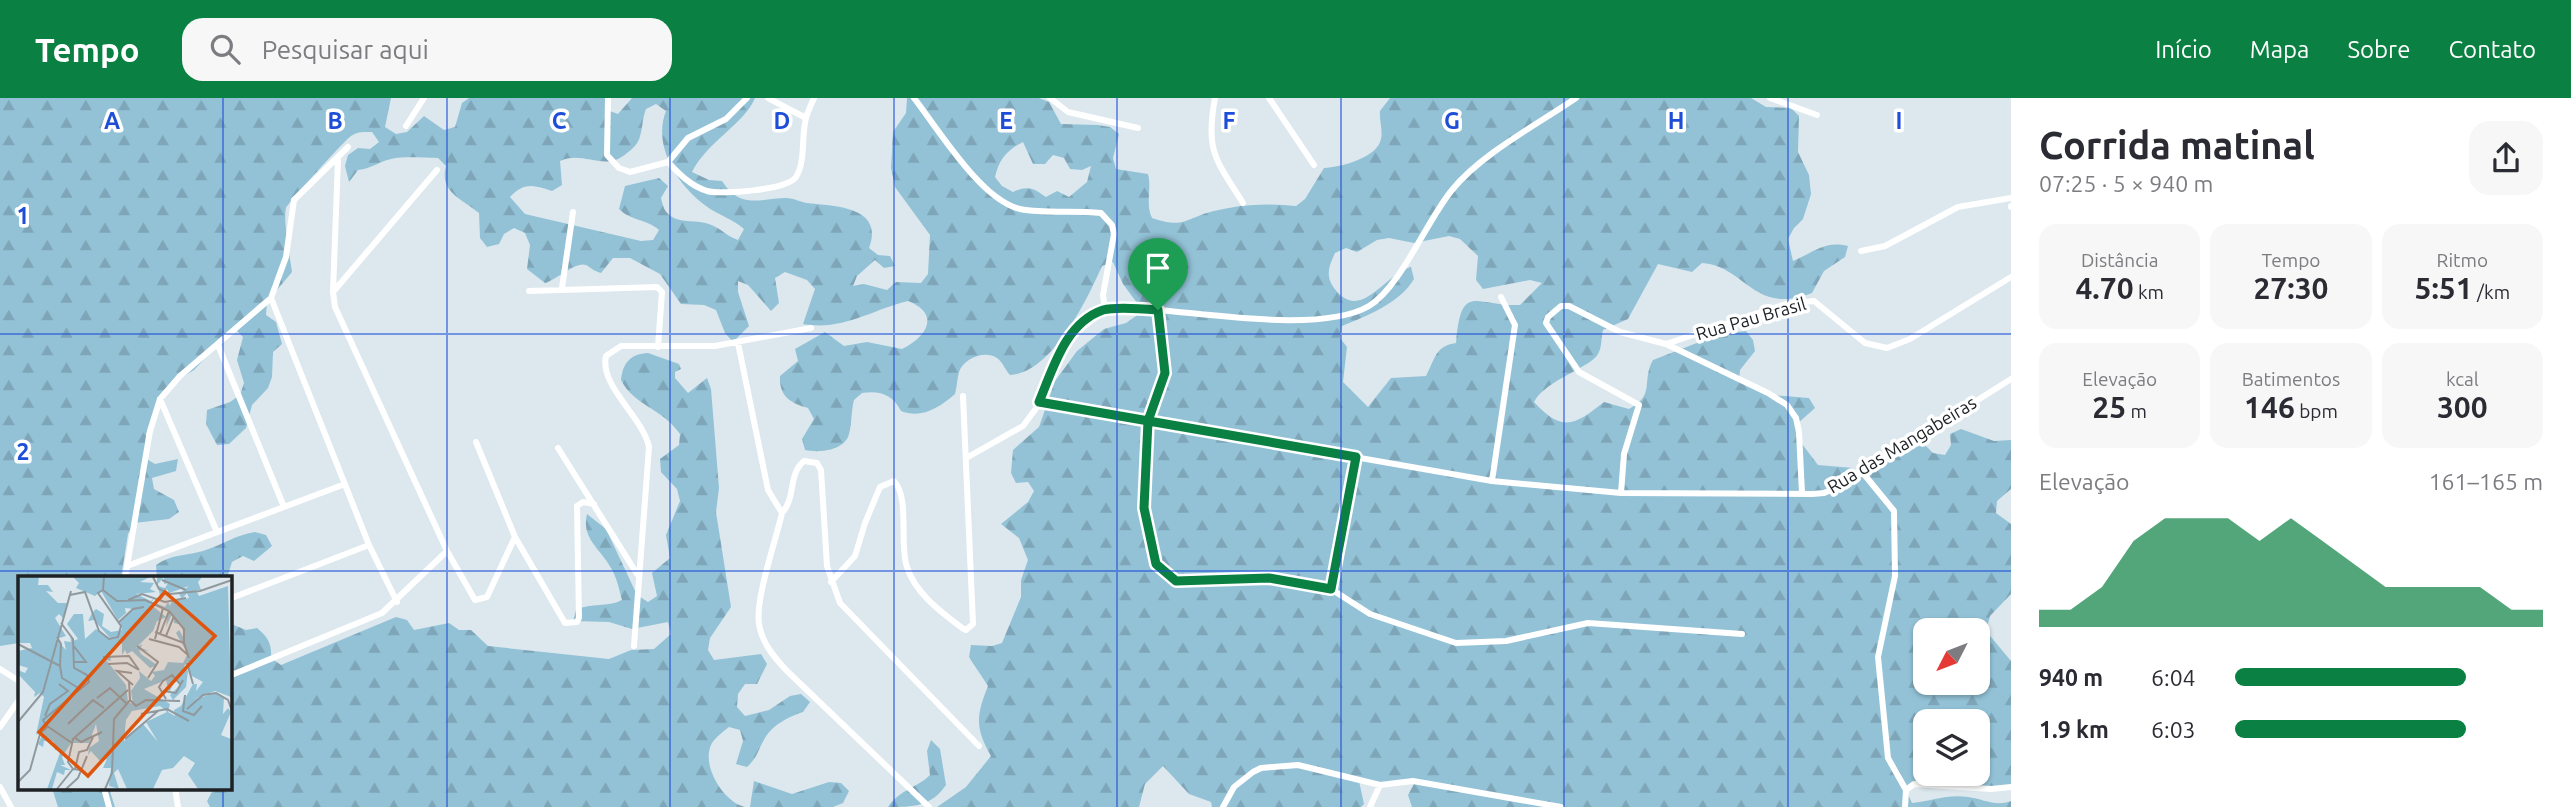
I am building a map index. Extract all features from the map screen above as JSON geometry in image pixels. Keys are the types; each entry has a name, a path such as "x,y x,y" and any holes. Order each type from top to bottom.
{"street":[{"path":"406,126 425,98"},
{"path":"608,98 607,155 613,163 630,172 668,162 688,138 726,120 747,98"},
{"path":"768,98 806,118"},
{"path":"668,162 694,186 708,191 735,192 786,184 796,177 806,118 814,98"},
{"path":"914,98 976,176 1004,203 1030,210 1101,214 1108,218 1114,234 1103,295 1105,310"},
{"path":"1050,98 1068,112 1138,128"},
{"path":"1215,98 1209,133 1216,161 1243,203"},
{"path":"1269,98 1314,165"},
{"path":"968,457 1023,426 1039,402 1067,340 1105,310 1158,310 1265,319 1335,317 1370,306 1390,287 1426,224 1454,187 1490,157 1576,98"},
{"path":"1770,98 1816,115"},
{"path":"125,576 150,430 160,399 180,376 271,298 286,257 294,200 348,147"},
{"path":"338,159 333,292 339,318 447,551 469,593 479,601 487,597 515,537"},
{"path":"333,292 437,170"},
{"path":"1861,251 1885,246 1958,207 2011,198"},
{"path":"562,288 573,212"},
{"name":"Rua Pau Brasil","path":"1666,344 1786,304 1814,300 1865,343 1887,348 1910,339 2011,277"},
{"path":"529,291 562,288 660,288 663,303 659,347"},
{"path":"1492,481 1515,325 1501,297"},
{"path":"271,298 369,545 397,602"},
{"path":"1621,493 1624,454 1639,405 1574,369 1546,323 1558,307 1569,306 1629,335 1666,344 1768,393 1787,405 1796,418 1799,432 1802,493"},
{"path":"1158,310 1165,373 1148,421 1144,508 1156,564 1176,581 1269,578 1331,589 1370,614 1456,643 1506,641 1588,623 1742,634"},
{"path":"634,646 649,447 647,435 618,394 605,363 606,356 615,348 738,344 811,328"},
{"path":"738,344 768,490 782,513"},
{"path":"218,345 284,507"},
{"name":"Rua das Mangabeiras","path":"1039,402 1492,481 1621,493 1824,493 1863,472 2011,379"},
{"path":"831,582 855,556 864,523 880,487 894,481 901,492 904,552 912,579 935,606 962,628 969,628 974,621 963,396"},
{"path":"160,399 216,532"},
{"path":"476,442 515,537 565,624 577,622 579,618 577,506 583,502 594,504"},
{"path":"558,448 639,577"},
{"path":"1331,589 1356,457"},
{"path":"929,807 774,658 762,636 759,612 782,513 789,503 796,470 804,461 817,463 821,470 827,566 840,603 979,747"},
{"path":"1863,472 1894,511 1895,576 1878,657 1888,758 1906,790 1905,807"},
{"path":"127,566 345,484"},
{"path":"231,598 369,545"},
{"path":"231,675 370,620 397,602 447,551"},
{"path":"0,669 18,680"},
{"path":"0,727 18,701"},
{"path":"1223,807 1234,787 1261,768 1298,765 1380,785 1413,781 1561,807"},
{"path":"1906,790 1916,784 1991,789 2011,787"},
{"path":"1370,807 1380,785"},
{"path":"0,787 11,807"},
{"path":"105,790 109,807"}],"green space":[{"path":"0,98 391,98 385,127 396,134 407,132 424,116 444,130 455,127 462,103 469,98 606,98 607,110 618,114 632,98 755,98 743,116 707,151 692,172 709,180 722,181 732,193 743,199 757,201 789,198 842,207 863,216 870,224 872,234 869,248 878,255 890,256 895,266 884,268 875,260 857,276 853,286 864,284 887,290 896,282 921,283 928,274 930,235 895,187 891,168 893,132 906,113 907,98 1039,98 1049,102 1061,124 1110,127 1119,134 1113,158 1116,169 1148,174 1152,218 1178,223 1234,207 1265,204 1296,206 1305,199 1324,168 1357,160 1378,146 1381,139 1380,111 1390,98 1751,98 1766,107 1791,108 1799,116 1798,152 1809,175 1811,194 1803,219 1788,239 1793,261 1819,248 1832,245 1848,246 1845,257 1824,271 1812,293 1792,298 1776,298 1763,294 1717,266 1702,263 1692,272 1658,264 1628,319 1603,330 1600,350 1595,358 1549,387 1534,402 1553,419 1562,422 1577,420 1604,402 1629,409 1637,404 1645,393 1653,360 1720,334 1746,331 1753,340 1755,351 1740,370 1739,382 1772,395 1809,398 1815,408 1797,424 1796,436 1818,465 1853,468 1863,474 1923,443 1933,453 1945,455 1951,445 1950,434 1961,429 1994,441 2011,440 2011,489 1997,501 1996,513 2011,524 2011,594 1989,618 1913,618 1913,695 1990,695 1990,636 2011,661 2011,789 1940,786 1990,786 1990,709 1913,709 1913,786 1916,786 1907,792 1912,803 1960,796 1995,803 2011,801 2011,807 1412,807 1408,795 1414,784 1359,781 1364,804 1361,807 1212,807 1211,802 1189,794 1163,766 1145,784 1139,807 937,807 966,787 991,756 982,737 979,722 988,686 969,657 971,645 992,646 1002,643 1021,597 1021,580 1028,560 1019,538 1001,524 1028,502 1034,491 1028,482 1016,483 1011,473 1013,450 1039,427 1055,381 1077,351 1104,329 1126,323 1136,316 1137,303 1123,284 1113,262 1102,266 1077,315 1054,349 1040,362 1025,371 1010,375 1001,362 992,356 981,355 970,359 958,375 955,394 943,404 923,413 901,411 890,397 880,393 862,393 854,400 849,434 842,444 824,451 805,450 802,439 814,419 808,408 787,398 780,383 780,376 798,361 795,349 825,332 844,346 867,342 902,349 918,338 927,325 924,312 918,306 908,301 831,325 803,324 815,289 807,280 785,272 775,278 779,303 771,311 748,285 738,281 738,292 749,326 733,342 725,333 716,310 704,305 681,304 660,274 630,258 613,258 601,273 586,265 577,266 545,283 527,269 530,245 525,233 514,228 504,234 499,244 487,247 480,238 479,213 453,194 446,182 446,166 438,158 391,159 358,170 349,182 345,166 348,155 358,148 370,149 379,142 372,132 354,134 347,140 286,208 292,272 267,302 266,315 276,322 282,344 273,352 272,377 268,388 252,405 246,428 229,444 217,445 206,424 207,410 230,402 240,395 244,383 237,360 243,337 234,328 194,370 172,383 146,434 145,458 155,464 178,459 176,471 152,478 154,489 174,500 179,512 169,519 134,523 128,534 121,576 18,576 18,643 0,646","holes":["656,104 666,111 662,138 670,164 696,198 744,229 738,240 709,224 680,220 669,215 661,198 668,186 659,178 625,186 619,209 659,230 653,240 641,241 525,214 510,197 525,187 534,186 552,191 562,185 560,161 569,158 602,161 619,159 638,141 646,109","1023,142 1033,164 1045,164 1053,155 1064,158 1070,169 1082,170 1091,166 1087,182 1069,197 1057,191 1046,197 1026,188 1013,192 1002,186 995,177 1001,160","1449,236 1460,239 1478,256 1476,280 1483,289 1530,280 1542,283 1520,305 1482,301 1467,304 1458,323 1456,343 1440,350 1426,376 1391,378 1368,407 1343,382 1347,347 1340,338 1342,326 1392,302 1414,279 1411,267 1401,271 1363,299 1354,301 1344,298 1334,288 1329,275 1335,253 1346,248 1357,252 1377,240 1389,238 1414,243"]},
{"path":"648,353 679,364 681,369 675,372 675,378 688,393 707,378 711,389 719,488 716,512 731,607 710,638 708,650 714,660 761,654 767,664 757,684 745,684 738,694 737,707 745,716 769,710 790,696 801,694 810,702 803,712 772,729 747,767 736,764 743,741 740,730 729,727 712,743 709,761 716,781 729,798 745,807 210,807 207,801 213,790 231,790 231,624 246,630 257,628 268,641 271,658 281,665 396,617 407,620 414,630 449,623 459,630 471,630 488,646 609,659 631,650 654,649 671,634 668,622 632,629 609,622 573,621 576,610 622,600 613,572 589,537 587,514 606,529 637,595 648,602 657,596 652,573 670,558 666,535 680,501 677,489 661,472 660,459 679,445 680,434 665,418 633,396 621,380 629,360"},
{"path":"255,532 266,535 272,546 254,561 243,556 232,562 228,576 157,576 156,565 162,561 203,551"},
{"path":"931,740 940,749 946,785 928,802 906,807 888,807 897,797 930,775 927,751"},
{"path":"754,781 792,794 829,782 841,783 849,791 843,803 833,807 750,807"},
{"path":"53,790 110,790 115,807 58,807"}],"route":[{"path":"1158,310 1105,310 1078,328 1059,354 1039,402 1148,421 1356,457 1331,589 1269,578 1176,581 1156,564 1144,508 1148,421 1165,373 1158,310"}]}
